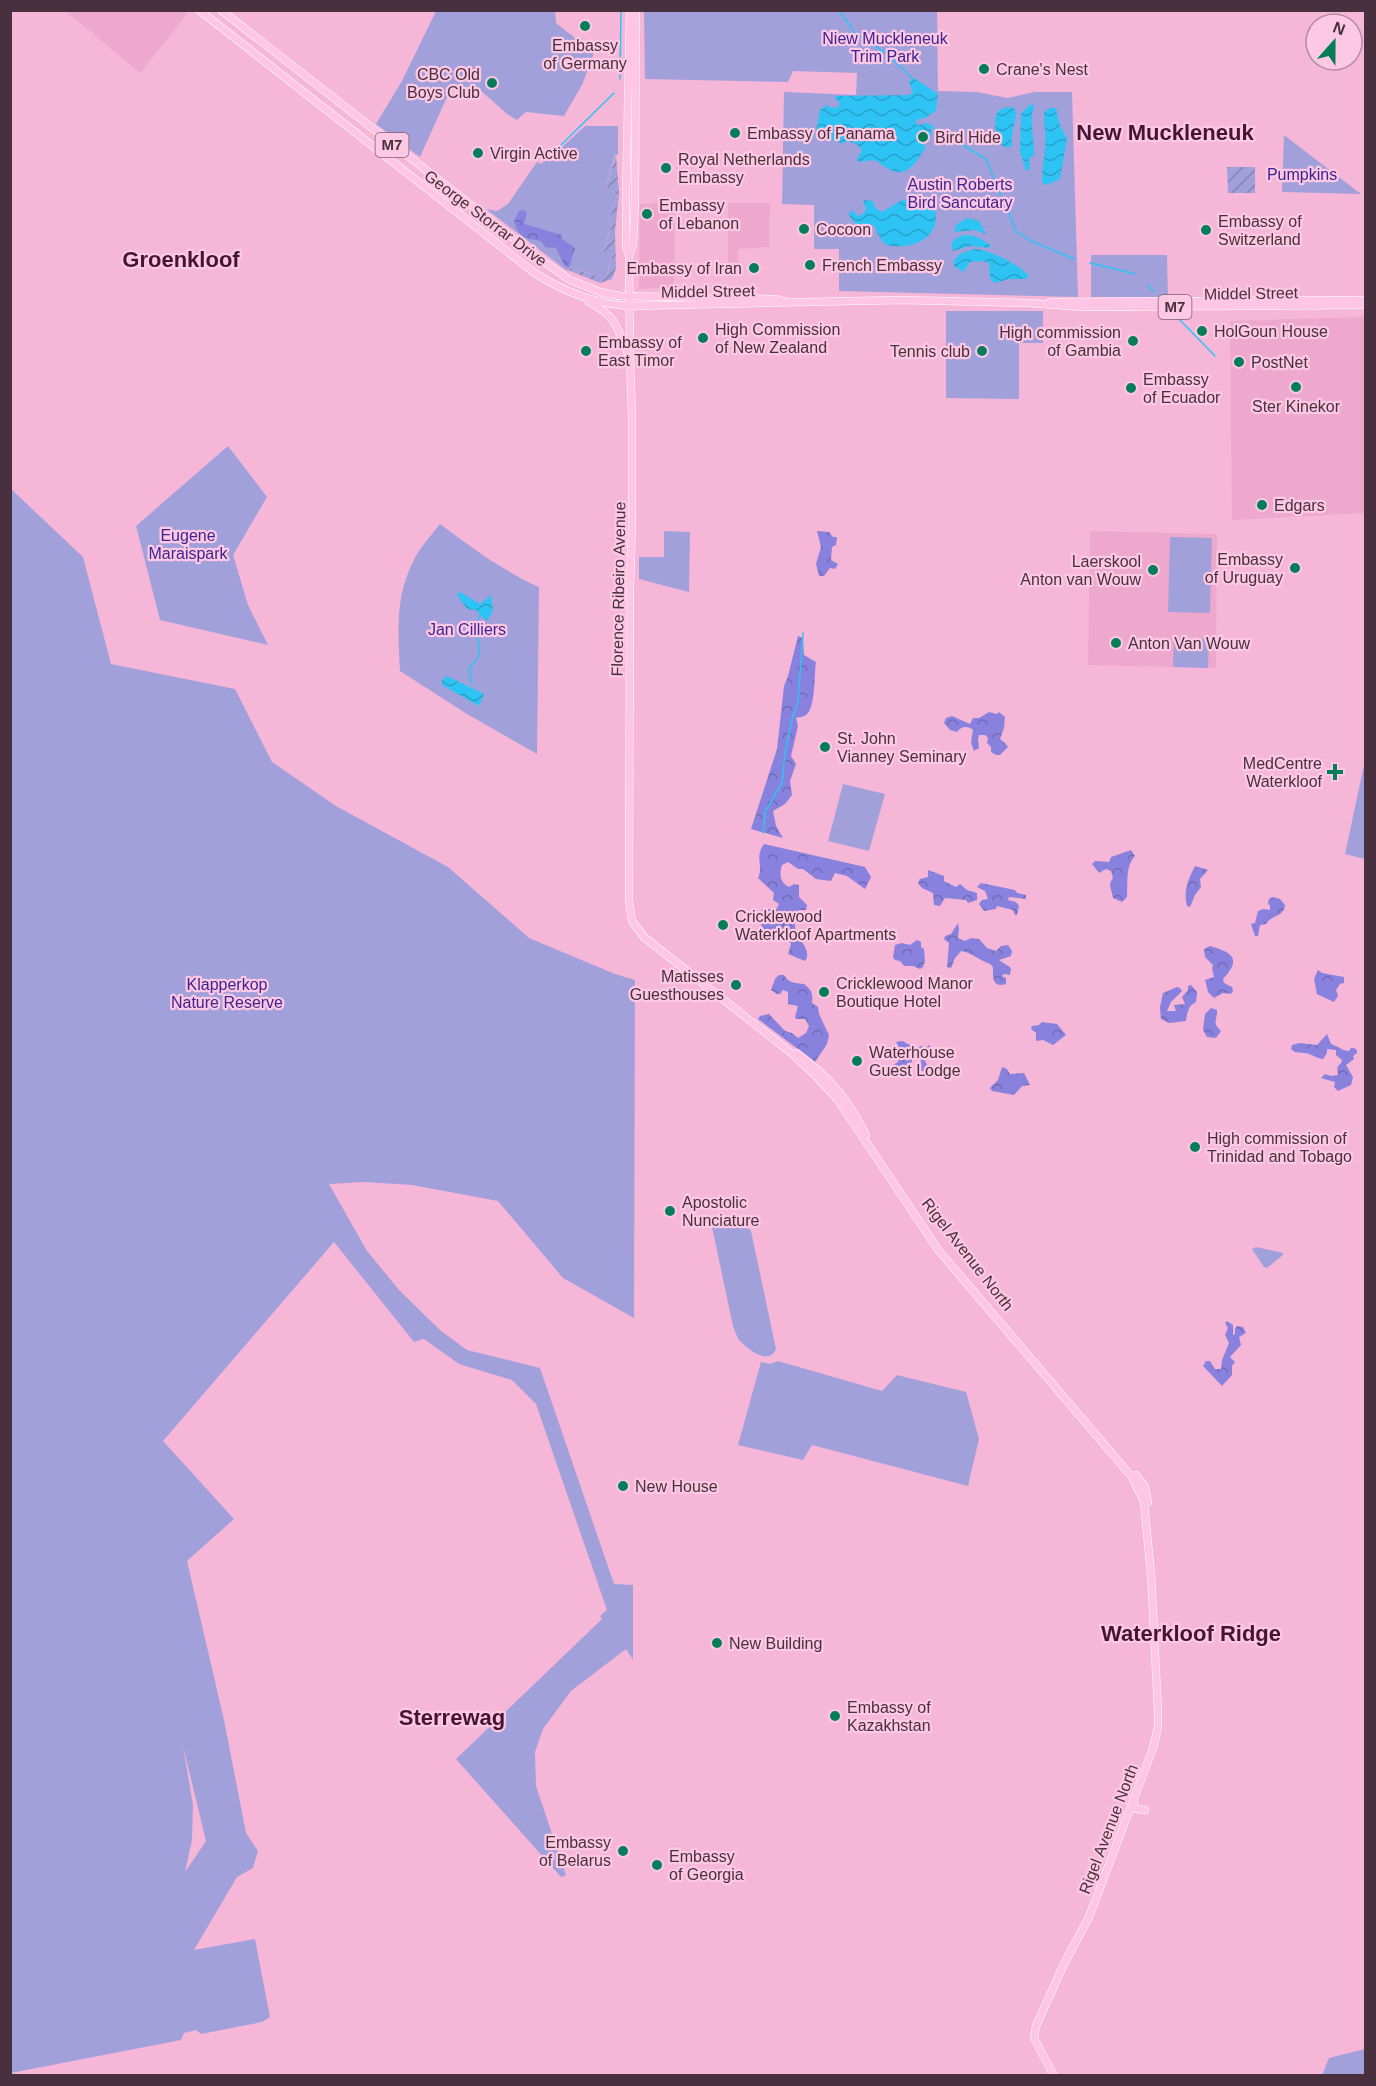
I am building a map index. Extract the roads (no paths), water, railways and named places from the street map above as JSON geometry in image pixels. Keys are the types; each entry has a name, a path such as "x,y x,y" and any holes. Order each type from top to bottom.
{"main road":[{"name":"George Storrar Drive","path":"199,10 536,274 579,296 603,303 630,306"},
{"name":"George Storrar Drive","path":"221,10 540,259 570,280 600,292 630,297"},
{"name":"Florence Ribeiro Avenue","path":"630,10 626,246 629,256 633,416 629,900 632,921"},
{"name":"Florence Ribeiro Avenue","path":"629,256 633,245 636,10"},
{"path":"312,82 317,91 344,112 345,125"},
{"path":"345,125 352,120 360,120"},
{"path":"626,149 630,146 631,135 634,132"},
{"path":"400,169 408,168 415,163"},
{"path":"415,163 413,172 415,180"},
{"path":"579,296 604,309 610,316 616,324 630,358"},
{"name":"Middel Street","path":"630,297 775,299 787,302"},
{"name":"Middel Street","path":"630,306 902,300 1029,303 1083,307 1365,305"},
{"name":"Middel Street","path":"1029,303 1071,300 1365,300"},
{"name":"Rigel Avenue North","path":"632,921 644,937 814,1074 826,1087 852,1120 939,1251 1132,1477 1144,1502 1151,1575"},
{"name":"Rigel Avenue North","path":"704,984 742,1010 824,1074 844,1096 882,1161 944,1250 1143,1484 1149,1508 1158,1727 1153,1748 1089,1917 1064,1964 1036,2026 1034,2038 1054,2076"},
{"path":"814,1074 824,1074 826,1087"},
{"path":"1133,1800 1136,1809 1145,1810"}],"water":[{"path":"914,78 938,94 936,111 925,118 916,120 917,125 928,123 931,129 930,138 929,140 923,133 916,134 916,137 926,147 915,164 904,172 892,170 875,160 858,162 857,159 862,150 855,143 840,143 835,140 820,141 815,136 820,110 826,105 832,108 840,104 834,96 908,95 913,93 909,81"},
{"path":"1035,104 1032,123 1034,155 1029,159 1030,169 1026,171 1020,152 1021,114 1028,106"},
{"path":"1013,107 1016,116 1012,145 1008,148 996,142 995,119 998,111"},
{"path":"1050,108 1056,108 1060,126 1067,138 1060,179 1046,185 1042,182 1045,143 1044,112"},
{"path":"920,199 934,206 936,221 931,233 921,241 906,246 885,244 874,225 858,226 849,214 852,210 858,216 863,214 866,209 863,200 873,201 875,208 882,212 902,200"},
{"path":"967,218 979,221 986,234 975,230 954,232 956,225"},
{"path":"964,235 980,239 990,245 990,248 970,246 953,251 951,244 956,238"},
{"path":"973,249 986,251 1003,258 1029,276 1025,279 1009,279 994,283 990,278 989,263 970,262 963,272 954,266 954,260 960,254"},
{"path":"460,592 480,604 491,595 493,610 488,620 476,610 467,609 457,595"},
{"path":"447,676 484,694 479,706 442,685 442,680"}],"waterway":[{"path":"620,79 621,10"},
{"path":"838,10 853,32 886,53 912,78"},
{"path":"560,146 614,93"},
{"path":"929,125 986,159 1016,231 1031,241 1074,259"},
{"path":"1090,263 1135,274"},
{"path":"1148,285 1153,291"},
{"path":"1176,316 1215,356"},
{"path":"472,684 469,670 479,654 477,630 480,615"},
{"path":"763,833 765,812 782,783 785,752 798,702 803,633"}],"place":[{"name":"Embassy of Germany","path":"585,26"},
{"name":"Crane's Nest","path":"984,69"},
{"name":"CBC Old Boys Club","path":"492,83"},
{"name":"Embassy of Panama","path":"735,133"},
{"name":"Bird Hide","path":"923,137"},
{"name":"Virgin Active","path":"478,153"},
{"name":"Royal Netherlands Embassy","path":"666,168"},
{"name":"Embassy of Lebanon","path":"647,214"},
{"name":"Cocoon","path":"804,229"},
{"name":"Embassy of Switzerland","path":"1206,230"},
{"name":"French Embassy","path":"810,265"},
{"name":"Embassy of Iran","path":"754,268"},
{"name":"HolGoun House","path":"1202,331"},
{"name":"High Commission of New Zealand","path":"703,338"},
{"name":"High commission of Gambia","path":"1133,341"},
{"name":"Embassy of East Timor","path":"586,351"},
{"name":"Tennis club","path":"982,351"},
{"name":"PostNet","path":"1239,362"},
{"name":"Ster Kinekor","path":"1296,387"},
{"name":"Embassy of Ecuador","path":"1131,388"},
{"name":"Edgars","path":"1262,505"},
{"name":"Embassy of Uruguay","path":"1295,568"},
{"name":"Laerskool Anton van Wouw","path":"1153,570"},
{"name":"Anton Van Wouw","path":"1116,643"},
{"name":"St. John Vianney Seminary","path":"825,747"},
{"name":"MedCentre Waterkloof","path":"1335,772"},
{"name":"Cricklewood Waterkloof Apartments","path":"723,925"},
{"name":"Matisses Guesthouses","path":"736,985"},
{"name":"Cricklewood Manor Boutique Hotel","path":"824,992"},
{"name":"Waterhouse Guest Lodge","path":"857,1061"},
{"name":"High commission of Trinidad and Tobago","path":"1195,1147"},
{"name":"Apostolic Nunciature","path":"670,1211"},
{"name":"New House","path":"623,1486"},
{"name":"New Building","path":"717,1643"},
{"name":"Embassy of Kazakhstan","path":"835,1716"},
{"name":"Embassy of Belarus","path":"623,1851"},
{"name":"Embassy of Georgia","path":"657,1865"}],"district":[{"name":"New Muckleneuk","path":"1165,132"},
{"name":"Groenkloof","path":"181,259"},
{"name":"Waterkloof Ridge","path":"1191,1633"},
{"name":"Sterrewag","path":"452,1717"}],"park label":[{"name":"Niew Muckleneuk Trim Park","path":"885,47"},
{"name":"Pumpkins","path":"1302,174"},
{"name":"Austin Roberts Bird Sancutary","path":"960,193"},
{"name":"Eugene Maraispark","path":"188,544"},
{"name":"Jan Cilliers","path":"467,629"},
{"name":"Klapperkop Nature Reserve","path":"227,993"}]}
